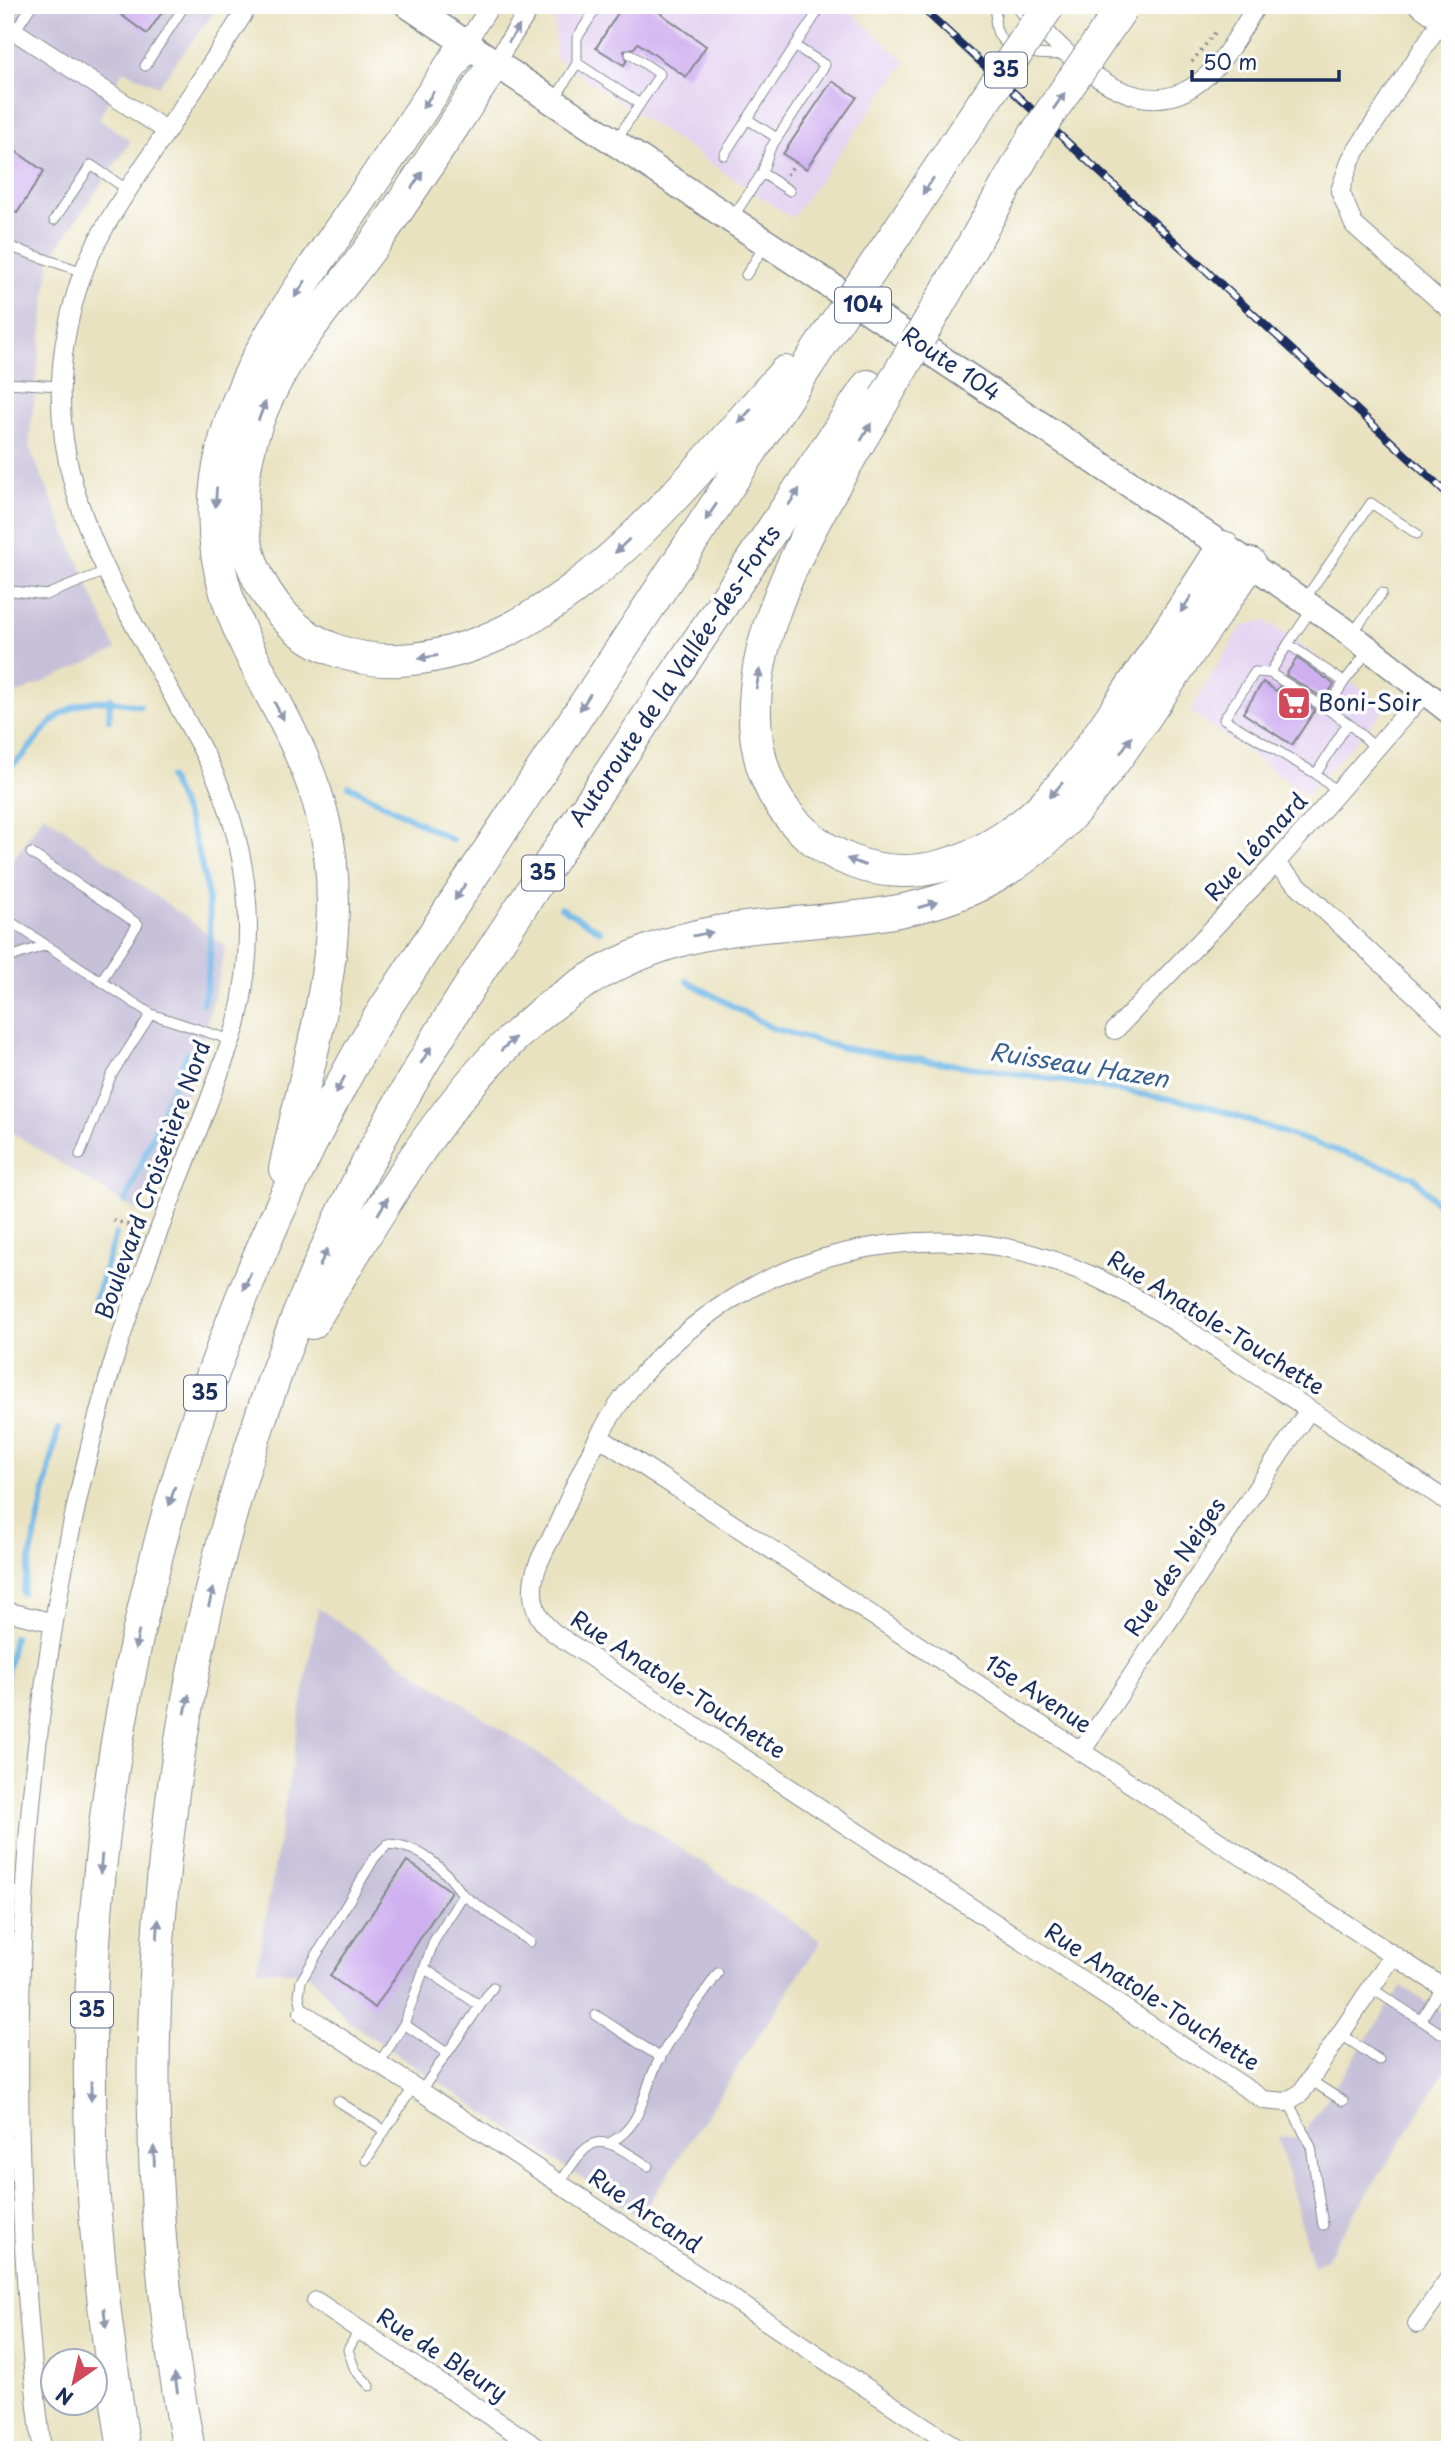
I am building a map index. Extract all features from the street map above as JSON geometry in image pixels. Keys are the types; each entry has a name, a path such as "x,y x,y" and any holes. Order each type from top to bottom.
{"highway":[{"name":"35","path":"124,2450 101,2283 92,2142 93,1978 106,1819 130,1672 169,1508 216,1360 274,1219 318,1126 378,1019 812,350 846,307 1049,5"},
{"name":"Autoroute de la Vallée-des-Forts","path":"189,2450 165,2300 155,2179 153,2036 158,1925 177,1762 195,1663 229,1525 271,1390 315,1276 346,1206 436,1039 876,392 1035,135 1123,7"},
{"path":"274,1219 329,966 332,924 331,862 323,818 310,777 231,610 215,536 218,476 233,413 266,342 466,43"},
{"path":"495,63 379,236 291,356 261,413 243,479 241,510 244,540 265,592 293,625 334,649 381,660 443,654 507,631 554,602 603,565 812,350"},
{"path":"876,392 794,563 771,625 756,694 755,724 759,753 775,795 804,832 849,860 893,871 940,867 980,852 1023,824 1061,786 1092,745 1223,547"},
{"path":"271,1390 433,1129 495,1056 550,1007 594,976 664,943 737,929 841,921 904,911 945,900 1000,874 1052,835 1095,790 1250,564"}],"main road":[{"name":"Route 104","path":"408,5 1250,564 1361,642 1450,712"}],"street":[{"name":"Boulevard Croisetière Nord","path":"42,2450 26,2350 15,2253 8,2107 7,1974 23,1817 51,1622 96,1420 156,1234 231,1040 244,988 248,929 247,890 234,826 210,764 107,571 83,519 66,463 60,425 60,386 67,328 83,272 128,190 249,5"},
{"path":"466,43 491,5"},
{"path":"495,63 532,5"},
{"path":"1020,5 1069,54 1121,92 1152,99 1171,96 1197,84 1211,72 1257,5"},
{"path":"1417,5 1447,19 1351,159 1340,191 1354,225 1450,310"},
{"path":"10,28 167,131"},
{"name":"Rue Léonard","path":"1115,1030 1275,864 1425,692"},
{"path":"1275,864 1450,1027"},
{"name":"Rue Anatole-Touchette","path":"1289,2101 1270,2102 1259,2097 550,1630 535,1605 534,1575 599,1437 624,1397 656,1359 684,1334 734,1298 789,1270 840,1253 923,1242 996,1246 1053,1260 1101,1278 1159,1311 1450,1503"},
{"name":"Rue des Neiges","path":"1081,1752 1309,1410"},
{"name":"15e Avenue","path":"599,1437 1446,1990"},
{"path":"5,1611 51,1622"},
{"path":"1289,2101 1301,2093 1393,1955"},
{"name":"Rue Arcand","path":"303,2013 961,2450"},
{"path":"1418,2324 1450,2277"},
{"name":"Rue de Bleury","path":"316,2301 541,2450"}],"lane":[{"path":"10,28 32,5"},
{"path":"145,66 185,5"},
{"path":"554,101 578,63 577,38 598,5"},
{"path":"998,5 996,28 999,36 1017,50 1038,55 1069,54"},
{"path":"724,155 817,13"},
{"path":"732,219 762,173 777,138 825,65 795,46"},
{"path":"615,141 660,74 631,54"},
{"path":"578,63 640,104"},
{"path":"747,119 777,138"},
{"path":"54,220 91,165 128,190"},
{"path":"762,173 790,191"},
{"path":"746,275 768,242"},
{"path":"5,245 83,272"},
{"path":"5,383 60,386"},
{"path":"1270,673 1308,604 1371,502 1417,534"},
{"path":"5,590 46,595 107,571"},
{"path":"1327,709 1345,682 1382,593"},
{"path":"1288,644 1345,682"},
{"path":"1339,793 1316,774 1224,719 1255,672 1270,673 1348,723 1377,749"},
{"path":"1316,774 1348,723"},
{"path":"31,853 138,924 101,981"},
{"path":"5,918 151,1014 231,1040"},
{"path":"5,959 46,945"},
{"path":"80,1155 111,1076 151,1014"},
{"path":"303,2013 299,1994 301,1981 381,1849 388,1844 413,1849 444,1872 463,1895 530,1942"},
{"path":"379,2063 404,2024 434,1941 463,1895"},
{"path":"424,1968 480,2006"},
{"path":"560,2183 583,2150 593,2143 611,2142 623,2136 637,2119 660,2058 718,1973"},
{"path":"366,2160 493,1987"},
{"path":"1371,1987 1442,2034 1450,2023"},
{"path":"1420,2020 1446,1990"},
{"path":"596,2015 660,2058"},
{"path":"404,2024 447,2053"},
{"path":"1340,2034 1380,2060"},
{"path":"1310,2080 1343,2101"},
{"path":"338,2101 385,2131"},
{"path":"1289,2101 1311,2147 1323,2225"},
{"path":"611,2142 648,2166"},
{"path":"359,2330 348,2350 355,2370 370,2386"}],"path":[{"path":"1185,68 1207,45"},
{"path":"113,1220 156,1234"}],"shaded area":[{"path":"5,5 220,5 158,86 123,70 99,119 131,141 50,258 29,446 116,650 5,699"},
{"path":"558,5 844,5 906,62 792,218 556,59 554,11"},
{"path":"1266,621 1387,707 1307,795 1190,711 1242,626"},
{"path":"44,814 226,947 194,1075 138,1212 5,1128 5,872"},
{"path":"318,1608 821,1941 640,2217 348,2021 310,1974 257,1969"},
{"path":"1402,1986 1450,2019 1450,2064 1325,2260 1313,2268 1278,2137 1301,2137"}],"building":[{"path":"108,5 167,5 147,34"},
{"path":"623,5 649,5 706,46 686,77 638,43 634,48 624,51 627,60 624,65 596,48"},
{"path":"832,81 857,97 806,169 783,154"},
{"path":"5,144 44,171 17,213 5,204"},
{"path":"1297,658 1334,684 1325,699 1286,675"},
{"path":"1263,682 1276,691 1279,687 1315,710 1292,745 1243,713"},
{"path":"407,1861 451,1891 375,2008 330,1976"}],"waterway":[{"path":"109,720 110,699"},
{"name":"Ruisseau Hazen","path":"5,771 22,757 57,718 78,705 113,701 140,706"},
{"path":"169,778 192,832 206,888 210,946 203,1004"},
{"name":"Ruisseau Hazen","path":"349,786 452,840"},
{"name":"Ruisseau Hazen","path":"561,908 600,931"},
{"name":"Ruisseau Hazen","path":"687,981 772,1028 842,1048 1059,1080 1203,1105 1414,1177 1450,1218"},
{"path":"125,1202 187,1053"},
{"path":"92,1309 116,1234"},
{"path":"23,1593 58,1429"},
{"path":"5,1683 14,1637"}],"railway":[{"path":"919,5 1450,496"}],"place":[{"name":"Boni-Soir","path":"1294,703"}]}
